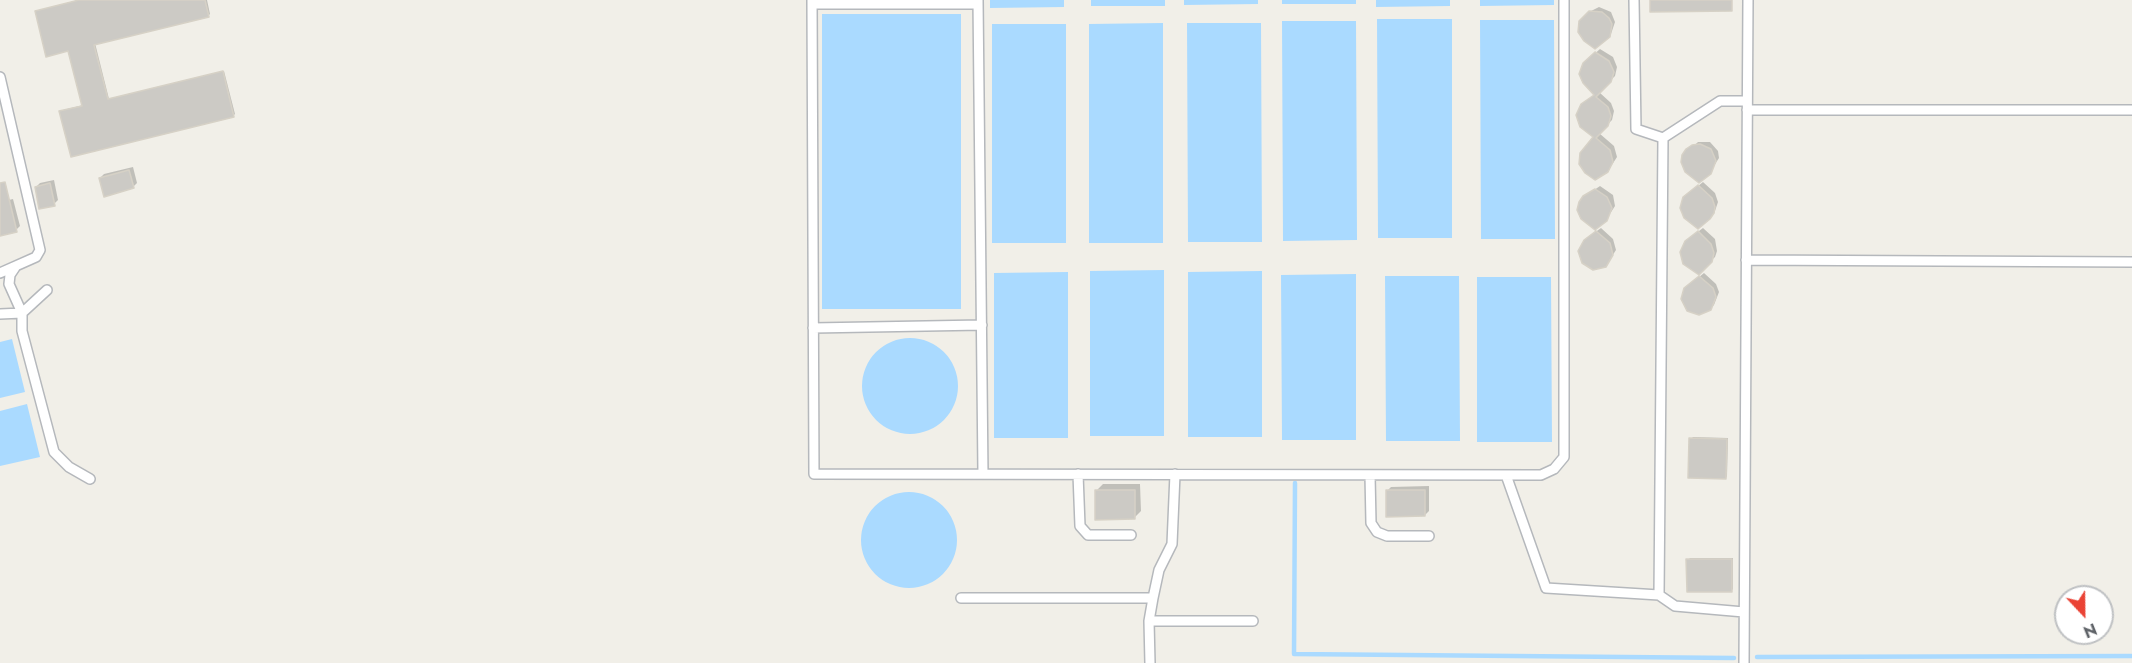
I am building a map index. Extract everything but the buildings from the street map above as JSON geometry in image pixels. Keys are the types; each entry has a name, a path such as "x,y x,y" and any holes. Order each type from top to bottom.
{"lane":[{"path":"983,474 978,2 812,2 814,474 1541,475 1554,469 1564,457 1564,0"},
{"path":"1634,0 1636,129 1663,138"},
{"path":"1744,663 1748,0"},
{"path":"0,77 40,250 36,258 0,273"},
{"path":"1663,138 1720,101 1747,105 2132,110"},
{"path":"1659,595 1663,138"},
{"path":"1746,261 2132,262"},
{"path":"16,266 10,275 9,284 22,313 22,331 54,452 69,467 90,479"},
{"path":"0,314 22,313 47,290"},
{"path":"813,328 982,325"},
{"path":"1078,474 1080,526 1089,535 1131,535"},
{"path":"1150,663 1149,621 1160,570 1172,544 1175,474"},
{"path":"1370,475 1371,523 1377,532 1387,536 1429,536"},
{"path":"1506,475 1546,588 1659,595 1675,606 1744,612"},
{"path":"961,598 1154,598"},
{"path":"1149,621 1253,621"}],"water":[{"path":"990,0 1064,0 1064,7 990,8"},
{"path":"1091,0 1165,0 1165,6 1091,6"},
{"path":"1184,0 1258,0 1258,4 1184,5"},
{"path":"1282,0 1356,0 1356,4 1282,4"},
{"path":"1376,0 1450,0 1450,6 1376,7"},
{"path":"1480,0 1554,0 1554,5 1480,6"},
{"path":"822,14 961,14 961,309 822,309"},
{"path":"1377,19 1452,19 1452,238 1378,238"},
{"path":"1480,20 1554,20 1555,239 1481,239"},
{"path":"1282,21 1356,21 1357,240 1283,241"},
{"path":"1163,23 1163,243 1089,243 1089,24"},
{"path":"1187,23 1261,23 1262,242 1188,242"},
{"path":"992,24 1066,24 1066,243 992,243"},
{"path":"1164,270 1164,436 1090,436 1090,271"},
{"path":"1262,271 1262,437 1188,437 1188,272"},
{"path":"1068,272 1068,438 994,438 994,273"},
{"path":"1356,274 1356,440 1282,440 1281,275"},
{"path":"1385,276 1459,276 1460,441 1386,441"},
{"path":"1477,277 1551,277 1552,442 1477,442"},
{"path":"910,338 928,342 944,352 954,368 958,386 954,404 944,420 928,430 910,434 892,430 876,420 866,404 862,386 866,368 876,352 892,342"},
{"path":"12,339 25,392 0,398 0,342"},
{"path":"27,404 40,457 0,466 0,411"},
{"path":"909,492 927,496 943,506 953,522 957,540 953,558 943,574 927,584 909,588 891,584 875,574 865,558 861,540 865,522 875,506 891,496"}],"waterway":[{"path":"1295,483 1294,654 1734,658"},
{"path":"1757,657 2132,656"}]}
